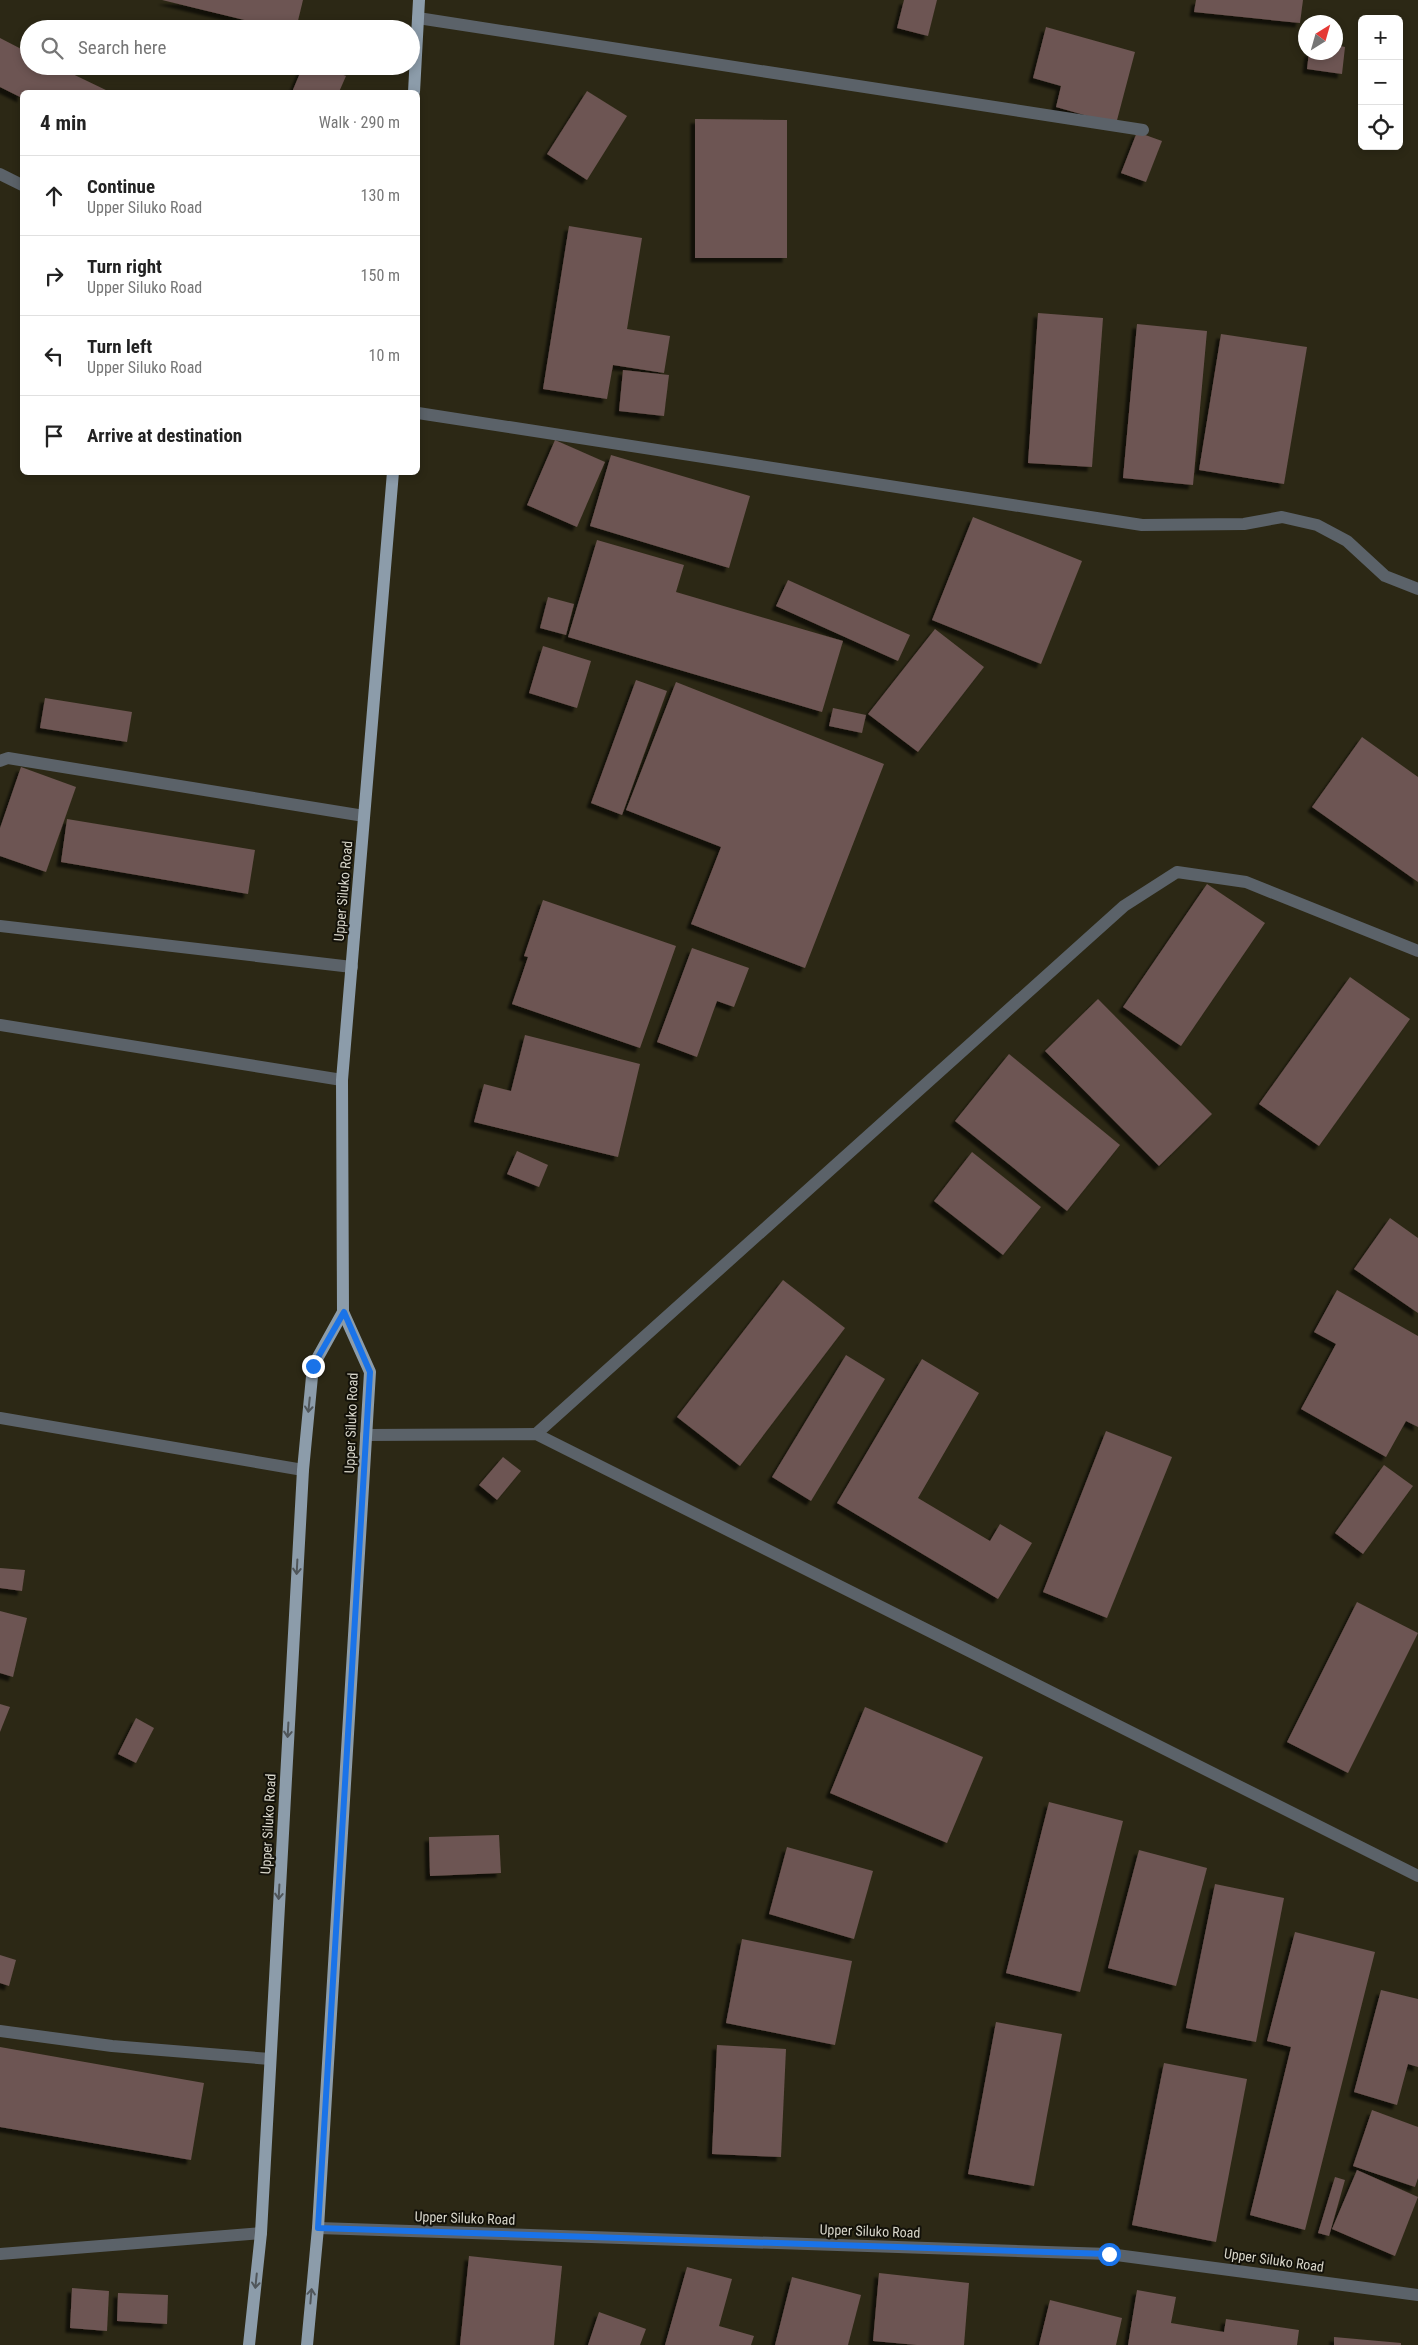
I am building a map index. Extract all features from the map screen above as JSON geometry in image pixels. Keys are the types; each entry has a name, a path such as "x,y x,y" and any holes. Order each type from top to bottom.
{"main road":[{"path":"418,18 419,0"},
{"path":"414,90 415,75"},
{"name":"Upper Siluko Road","path":"307,2345 318,2228 370,1372 344,1312 342,1080 392,475"},
{"name":"Upper Siluko Road","path":"248,2345 261,2233 302,1470 313,1366 344,1312"}],"street":[{"path":"418,18 1142,130"},
{"path":"0,174 20,184"},
{"path":"420,413 1142,525 1244,524 1282,517 1317,525 1347,541 1385,576 1418,589"},
{"path":"0,761 8,758 364,816"},
{"path":"536,1434 1124,906 1177,872 1246,882 1418,952"},
{"path":"0,926 352,967"},
{"path":"0,1025 342,1080"},
{"path":"0,1418 302,1470"},
{"path":"366,1435 536,1434 1418,1876"},
{"path":"0,2031 112,2046 270,2059"},
{"name":"Upper Siluko Road","path":"318,2228 1109,2254 1418,2295"},
{"path":"0,2254 261,2233"}],"building":[{"path":"162,0 303,0 298,20 245,20"},
{"path":"904,0 937,0 928,36 897,28"},
{"path":"1196,0 1303,0 1301,15 1298,15 1298,23 1194,12"},
{"path":"1046,27 1135,52 1116,124 1056,107 1061,86 1033,78"},
{"path":"0,38 20,48 20,75 75,75 106,90 20,90 20,97 0,87"},
{"path":"1343,47 1345,47 1342,74 1307,69 1308,60 1343,60"},
{"path":"299,75 346,76 340,90 293,90"},
{"path":"587,91 627,116 587,180 547,154"},
{"path":"695,119 787,120 787,258 695,258"},
{"path":"1137,132 1162,141 1146,182 1121,173"},
{"path":"569,226 642,238 627,329 670,336 664,373 613,365 607,399 543,389"},
{"path":"1038,313 1103,318 1092,467 1028,463"},
{"path":"1137,324 1207,331 1193,485 1123,478"},
{"path":"1221,334 1307,347 1284,484 1199,470"},
{"path":"623,370 669,375 664,416 619,411"},
{"path":"555,440 605,462 577,527 527,505"},
{"path":"611,455 750,496 729,568 590,526"},
{"path":"973,517 1082,561 1041,664 932,620"},
{"path":"597,540 684,565 676,592 843,641 822,712 568,637"},
{"path":"788,580 910,635 898,661 776,606"},
{"path":"548,597 574,604 566,635 540,628"},
{"path":"935,629 984,667 918,752 868,714"},
{"path":"543,646 591,661 577,708 529,693"},
{"path":"636,680 667,691 622,815 591,803"},
{"path":"676,682 884,764 805,968 691,924 721,847 626,810"},
{"path":"45,698 132,712 127,742 40,728"},
{"path":"833,708 866,715 862,733 829,726"},
{"path":"1362,737 1418,777 1418,882 1312,807"},
{"path":"21,767 76,787 46,872 0,856 0,828"},
{"path":"67,819 255,850 248,894 61,862"},
{"path":"1207,884 1265,923 1181,1046 1123,1007"},
{"path":"543,900 676,946 640,1048 512,1004 528,957 524,956"},
{"path":"692,948 749,968 734,1007 717,1001 697,1057 657,1042"},
{"path":"1350,977 1410,1019 1319,1146 1259,1104"},
{"path":"1098,999 1212,1114 1159,1166 1045,1051"},
{"path":"525,1035 640,1064 618,1157 474,1122 484,1084 511,1091"},
{"path":"1009,1054 1120,1145 1067,1211 955,1121"},
{"path":"517,1151 548,1165 539,1187 507,1174"},
{"path":"972,1152 1041,1207 1003,1255 934,1201"},
{"path":"1390,1218 1418,1238 1418,1313 1354,1269"},
{"path":"783,1280 845,1328 740,1466 677,1417"},
{"path":"1337,1290 1418,1336 1418,1427 1406,1421 1386,1457 1301,1409 1336,1344 1314,1332"},
{"path":"846,1355 885,1379 811,1501 772,1477"},
{"path":"922,1359 979,1393 918,1498 990,1541 1000,1524 1032,1543 998,1599 837,1503"},
{"path":"1106,1431 1172,1457 1107,1618 1043,1592"},
{"path":"503,1457 521,1471 497,1500 479,1485"},
{"path":"1384,1465 1413,1486 1363,1554 1335,1533"},
{"path":"0,1568 25,1570 22,1591 0,1588"},
{"path":"1357,1602 1418,1633 1348,1773 1287,1742"},
{"path":"0,1611 27,1618 13,1677 0,1673"},
{"path":"0,1704 10,1707 0,1732"},
{"path":"865,1707 983,1757 947,1843 830,1793"},
{"path":"136,1718 154,1728 136,1763 118,1754"},
{"path":"1049,1802 1123,1821 1080,1992 1006,1973"},
{"path":"499,1835 501,1873 430,1876 429,1837"},
{"path":"787,1847 873,1871 854,1939 769,1914"},
{"path":"1139,1850 1207,1868 1176,1986 1108,1968"},
{"path":"1215,1884 1284,1898 1256,2042 1186,2028"},
{"path":"1295,1932 1375,1952 1305,2230 1250,2215 1291,2047 1267,2041"},
{"path":"742,1939 852,1961 835,2045 726,2023"},
{"path":"0,1955 16,1960 9,1986 0,1983"},
{"path":"1381,1990 1418,1999 1418,2067 1408,2064 1397,2105 1354,2092"},
{"path":"996,2022 1062,2034 1034,2186 968,2174"},
{"path":"717,2045 786,2049 781,2157 712,2154"},
{"path":"0,2047 204,2083 191,2160 0,2127"},
{"path":"1164,2063 1247,2079 1216,2242 1132,2225"},
{"path":"1372,2110 1418,2127 1418,2178 1415,2187 1353,2166"},
{"path":"1357,2170 1418,2197 1395,2256 1332,2229"},
{"path":"1335,2177 1345,2180 1329,2236 1318,2233"},
{"path":"469,2256 562,2266 554,2345 460,2345"},
{"path":"687,2267 732,2279 719,2326 754,2336 751,2345 665,2345"},
{"path":"879,2273 969,2283 964,2345 917,2345 873,2341"},
{"path":"792,2277 861,2295 848,2345 775,2345"},
{"path":"72,2288 109,2291 107,2331 70,2328"},
{"path":"1137,2290 1176,2297 1171,2323 1224,2332 1226,2319 1299,2330 1297,2345 1128,2345"},
{"path":"118,2293 168,2295 167,2324 117,2321"},
{"path":"1050,2300 1122,2318 1116,2345 1039,2345"},
{"path":"599,2312 646,2329 640,2345 588,2345"},
{"path":"1334,2337 1401,2343 1401,2345 1334,2345"}],"route":[{"path":"313,1366 344,1312 370,1372 318,2228 1109,2254"}]}
